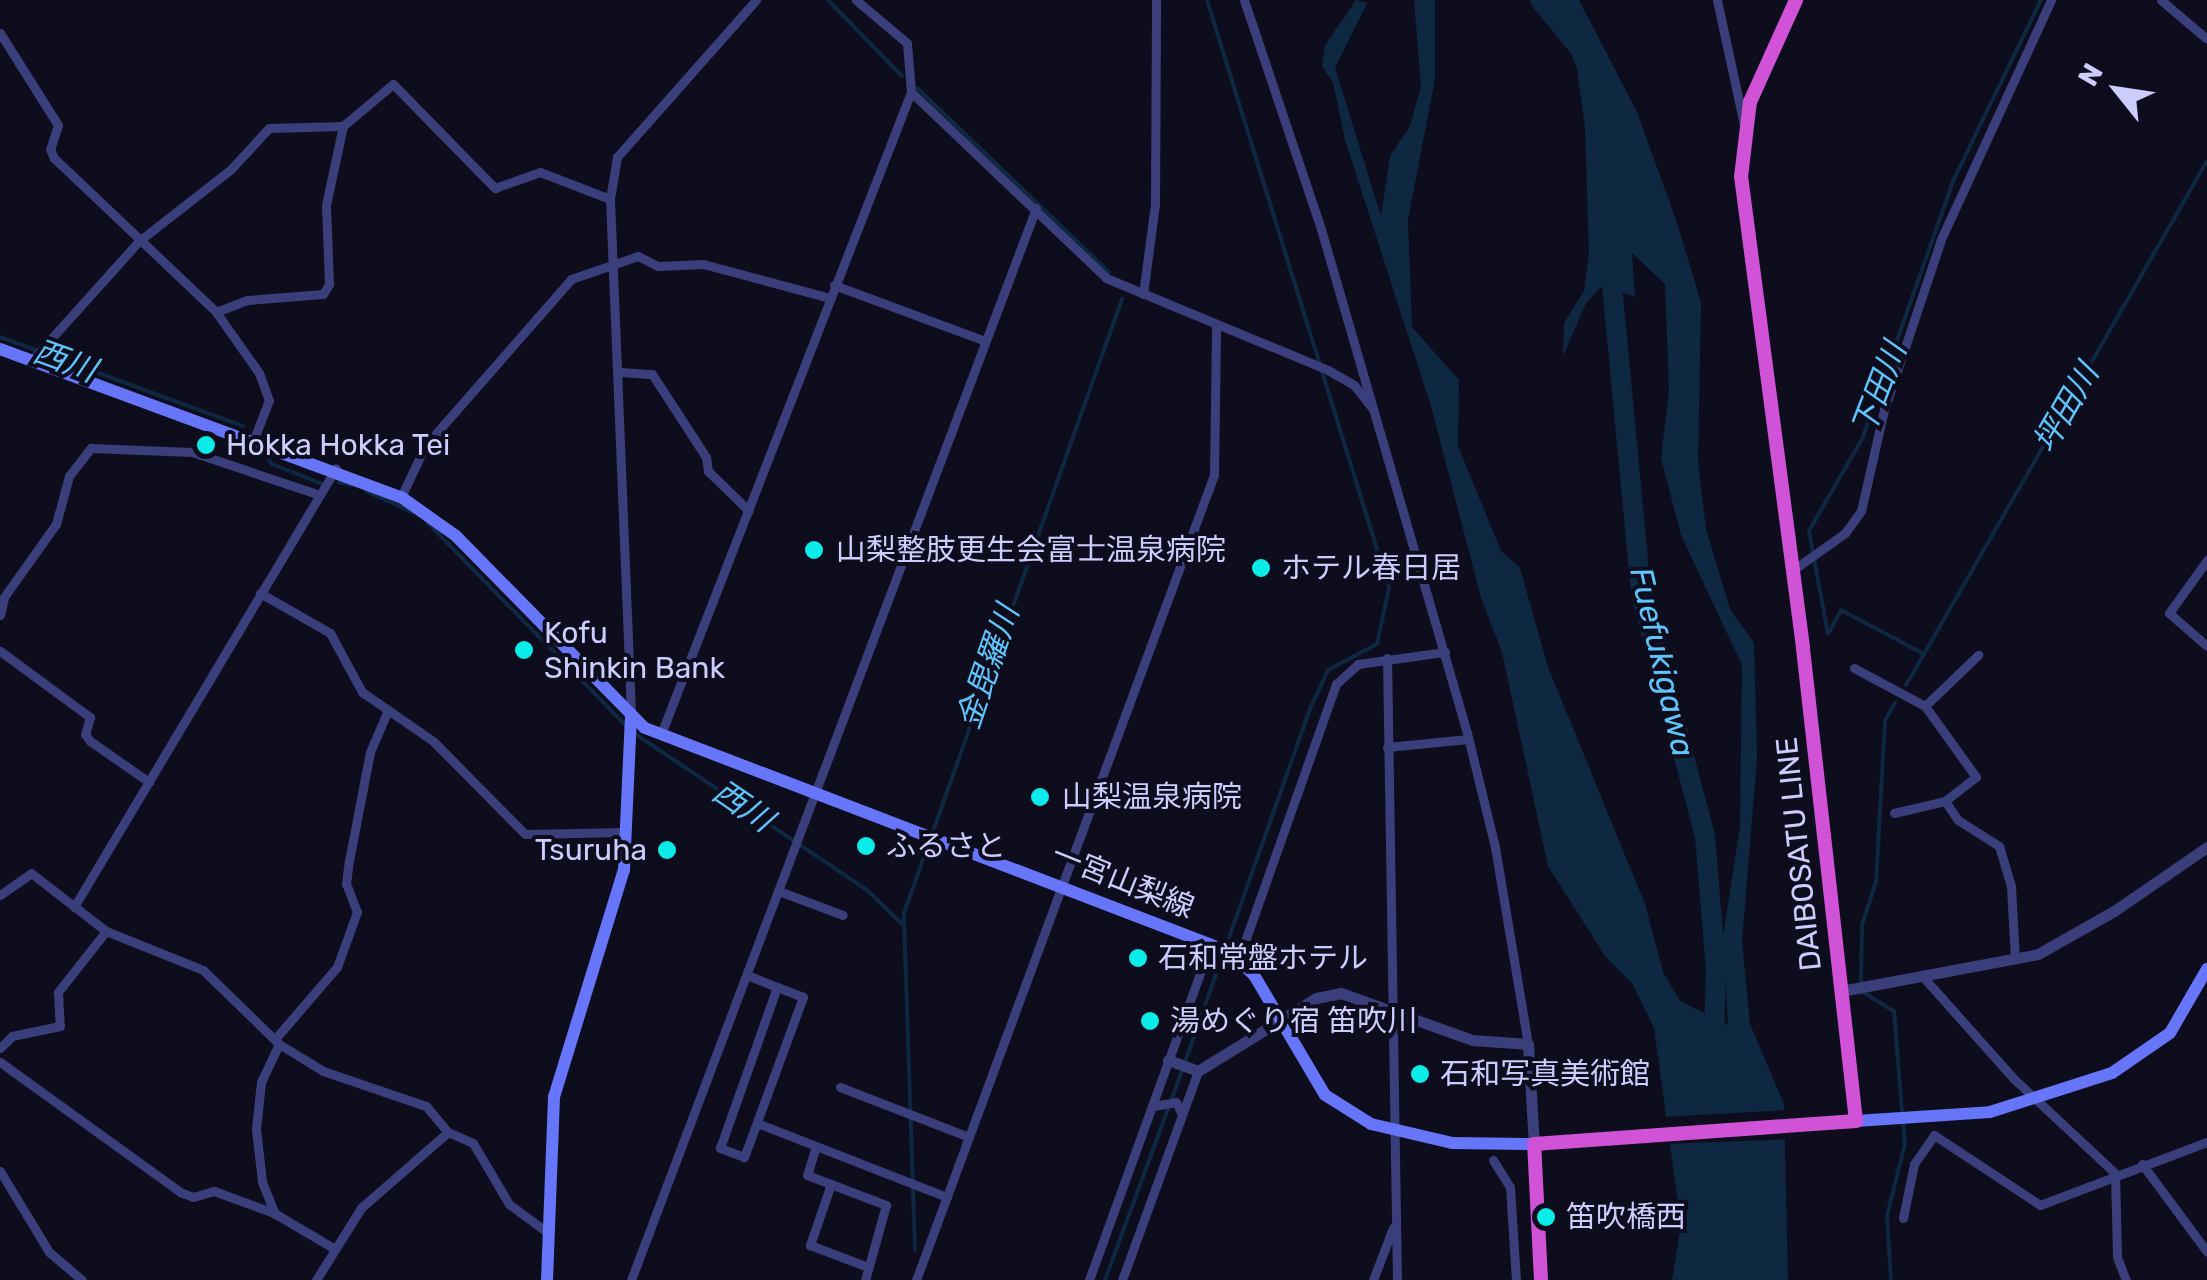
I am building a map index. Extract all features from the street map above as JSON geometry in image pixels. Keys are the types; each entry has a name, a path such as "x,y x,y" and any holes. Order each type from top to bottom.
{"highway":[{"name":"DAIBOSATU LINE","path":"1796,0 1744,125 1741,177 1798,567 1848,990 1856,1120"},
{"path":"1541,1280 1534,1144 1856,1120"}],"main road":[{"name":"一宮山梨線","path":"0,349 336,468 402,497 456,536 630,726 662,734 1063,883 1224,950"},
{"path":"547,1280 559,1067 614,908 626,832 630,726"},
{"path":"1224,950 1280,1022 1324,1094 1392,1134 1534,1144"},
{"path":"1856,1120 1919,1120 2038,1099 2112,1074 2148,1052 2190,1006 2207,969"}],"street":[{"path":"630,726 621,372 610,200 617,158 632,133 699,69 756,0"},
{"path":"662,734 912,92 907,43 856,0"},
{"path":"1143,294 1155,204 1156,0"},
{"path":"1244,0 1285,110 1469,739 1496,847 1528,1044 1534,1144"},
{"path":"1717,0 1744,125"},
{"path":"1798,567 1845,534 1860,512 1884,410 1942,237 2050,0"},
{"path":"2161,0 2207,39"},
{"path":"0,33 58,125 50,149 54,158 216,312 270,392 254,439"},
{"path":"216,312 248,300 323,294 329,284 326,205 344,126 393,84 495,188 540,172 610,200"},
{"path":"912,92 1106,278 1328,370 1354,385 1376,414"},
{"path":"32,359 139,241 231,169 269,128 344,126"},
{"path":"631,1280 1036,208"},
{"path":"402,497 425,446 552,294 616,260 638,256 658,266 703,264 830,298"},
{"path":"834,285 985,341"},
{"path":"916,1280 1214,475 1216,324"},
{"path":"621,372 652,374 706,457 708,471 749,511"},
{"path":"0,615 2,596 56,524 69,476 91,448 192,452 320,495"},
{"path":"74,907 336,468"},
{"path":"2207,560 2169,613 2207,646"},
{"path":"260,593 330,634 362,692 483,786 525,834 626,832"},
{"path":"0,651 90,716 85,734 90,741 150,782"},
{"path":"1089,1280 1149,1112 1183,1066 1224,950 1336,684 1358,664 1445,652"},
{"path":"1924,706 1978,655"},
{"path":"1387,658 1388,1009 1397,1280"},
{"path":"1854,668 1924,706 1976,777 1945,801 1894,813"},
{"path":"275,1214 262,1182 256,1129 261,1082 277,1042 337,967 357,912 346,884 349,862 370,752 388,710"},
{"path":"1387,747 1469,739"},
{"path":"1945,801 1958,820 1999,846 2011,886 2014,958"},
{"path":"1848,990 2014,958 2076,935 2207,847"},
{"path":"0,895 32,873 106,931 203,970 277,1042 323,1071 381,1086 426,1106 448,1132 473,1143 488,1178 509,1204 548,1233"},
{"path":"779,892 843,914"},
{"path":"0,1048 12,1036 60,1026 58,992 106,931"},
{"path":"747,976 777,987 803,997 744,1157 720,1148 777,987"},
{"path":"1924,978 2038,1099 2116,1172 2118,1257 2126,1280"},
{"path":"1183,1066 1329,995 1388,1009 1472,1040 1528,1044"},
{"path":"0,1062 180,1192 193,1197 214,1191 275,1214 336,1249"},
{"path":"1122,1280 1182,1119 1183,1066"},
{"path":"840,1087 969,1137"},
{"path":"1149,1112 1157,1102 1176,1102 1182,1119"},
{"path":"757,1123 947,1197"},
{"path":"316,1280 392,1175 448,1132"},
{"path":"1903,1218 1914,1164 1934,1135 2040,1205 2116,1172 2207,1142"},
{"path":"816,1146 807,1176 886,1205 864,1280"},
{"path":"1493,1160 1510,1187 1516,1280"},
{"path":"2142,1164 2207,1252"},
{"path":"0,1171 49,1252 82,1280"},
{"path":"831,1184 810,1245 868,1267"},
{"path":"1373,1280 1395,1221"}],"water":[{"path":"1356,0 1367,3 1335,68 1381,216 1390,156 1410,126 1421,86 1414,0 1435,0 1435,79 1408,220 1412,327 1459,380 1458,446 1501,551 1520,568 1548,667 1645,904 1663,972 1680,1001 1728,1025 1723,936 1740,827 1742,665 1681,535 1661,458 1669,390 1665,284 1632,253 1635,297 1603,285 1586,303 1563,356 1564,323 1584,291 1589,254 1585,128 1577,69 1551,0 1579,0 1637,112 1676,220 1701,302 1698,462 1706,529 1730,609 1754,643 1757,758 1742,941 1750,1024 1784,1104 1788,1280 1672,1280 1681,1225 1654,1028 1632,983 1605,956 1548,866 1502,652 1481,598 1431,406 1345,140 1333,82 1322,67 1325,45"}],"pier":[{"path":"1789,1110 1790,1139 1664,1144 1662,1117"}],"waterway":[{"name":"金毘羅川","path":"828,0 902,76"},
{"path":"1185,1062 1310,709 1328,670 1377,644 1389,588 1207,0"},
{"name":"Fuefukigawa","path":"1540,0 1577,45"},
{"name":"下田川","path":"1906,685 1924,654 1841,610 1828,634 1809,531 1863,437 1954,179 2041,0"},
{"name":"金毘羅川","path":"917,88 1109,272"},
{"name":"坪田川","path":"1924,654 2207,161"},
{"name":"Fuefukigawa","path":"1610,264 1641,594 1705,836 1716,970 1714,1039"},
{"name":"金毘羅川","path":"915,1250 904,913 1122,299"},
{"name":"西川","path":"0,337 243,426"},
{"name":"西川","path":"262,451 272,464 320,483"},
{"name":"西川","path":"339,482 352,485"},
{"name":"西川","path":"366,491 412,512"},
{"name":"西川","path":"428,523 627,727"},
{"name":"下田川","path":"1861,983 1862,925 1876,882 1885,721 1895,703"},
{"name":"西川","path":"634,733 868,891 902,924"},
{"name":"下田川","path":"1863,992 1894,1011 1902,1113"},
{"path":"1105,1280 1182,1071"},
{"name":"下田川","path":"1891,1280 1887,1216 1905,1144 1903,1123"}],"place":[{"name":"Hokka Hokka Tei","path":"206,445"},
{"name":"山梨整肢更生会富士温泉病院","path":"814,550"},
{"name":"ホテル春日居","path":"1261,568"},
{"name":"Kofu Shinkin Bank","path":"524,650"},
{"name":"山梨温泉病院","path":"1040,797"},
{"name":"ふるさと","path":"866,846"},
{"name":"Tsuruha","path":"667,850"},
{"name":"石和常盤ホテル","path":"1138,958"},
{"name":"湯めぐり宿 笛吹川","path":"1150,1021"},
{"name":"石和写真美術館","path":"1420,1074"},
{"name":"笛吹橋西","path":"1546,1217"}]}
